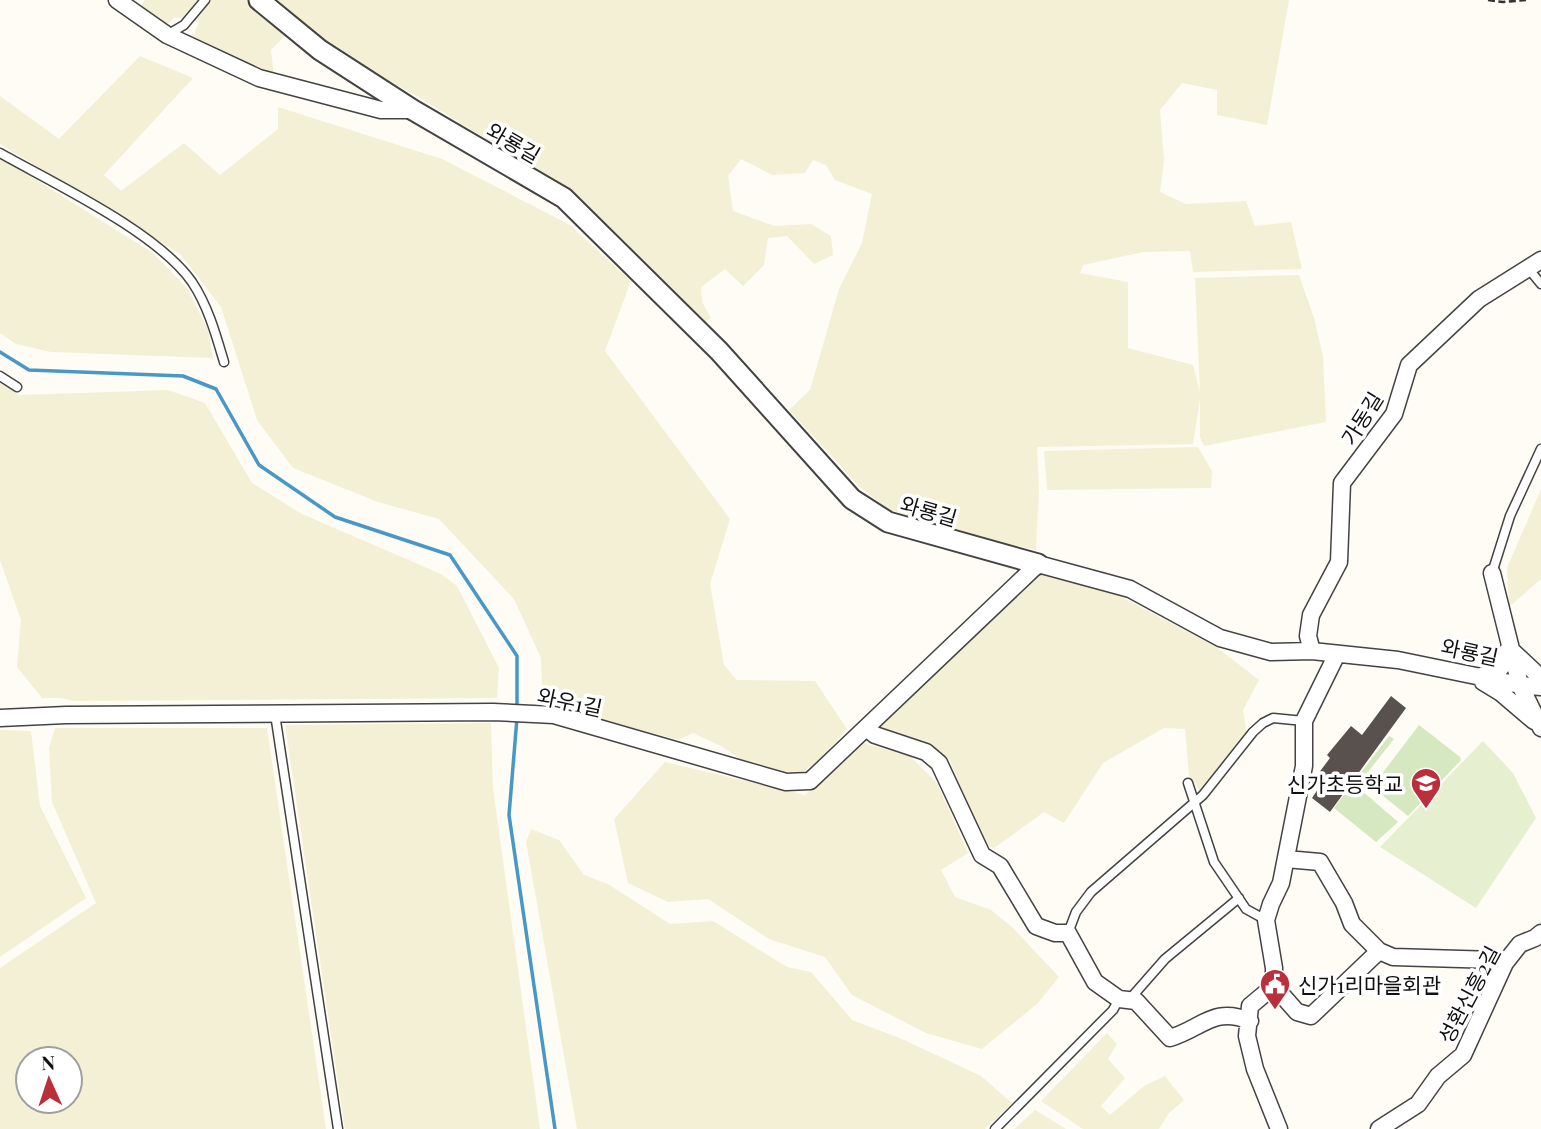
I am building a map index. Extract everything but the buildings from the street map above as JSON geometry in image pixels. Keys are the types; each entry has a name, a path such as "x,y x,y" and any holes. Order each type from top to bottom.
{"street":[{"name":"와룡길","path":"117,0 167,35 259,78 381,110 413,110"},
{"name":"와룡길","path":"259,0 320,50 413,110 564,198 719,351 852,499 888,522 1130,589 1220,638 1271,652 1312,651 1398,660 1520,685 1540,727"},
{"name":"가동길","path":"1312,651 1308,636 1311,615 1339,562 1342,483 1394,414 1409,365 1479,299 1535,264"},
{"name":"와우1길","path":"0,718 66,715 493,712 554,715 786,782 810,782 1038,564"},
{"path":"1492,573 1520,685 1541,687"},
{"path":"1473,675 1493,674 1504,666 1509,648"},
{"path":"1509,648 1541,678"},
{"path":"1337,654 1304,721 1304,766 1281,883 1270,904 1266,920 1275,968 1274,986 1297,1012 1311,1016 1379,951"},
{"path":"1473,675 1501,693 1540,727"},
{"path":"866,728 875,735 926,752 939,764 982,855 1000,866 1037,926 1055,933 1068,933 1095,982 1124,1000 1136,1001 1170,1038 1184,1034 1215,1016 1236,1015 1250,1021"},
{"path":"1286,859 1320,862 1352,924 1379,951 1394,957 1495,960 1504,963"},
{"name":"성환신흥2길","path":"1379,1129 1418,1104 1438,1076 1463,1055 1504,963 1520,944 1539,937"},
{"path":"1274,986 1250,1006 1247,1036 1255,1069 1279,1129"}],"lane":[{"path":"167,35 184,25 205,0"},
{"path":"0,153 109,215 162,250 192,282 210,316 224,362"},
{"path":"1535,264 1541,284"},
{"path":"0,376 17,387"},
{"path":"1492,573 1510,516 1541,449"},
{"path":"275,714 338,1129"},
{"path":"1068,933 1076,912 1091,892 1194,804 1263,723 1273,718 1304,721"},
{"path":"1188,783 1214,862 1246,909 1266,920"},
{"path":"995,1129 1165,959 1239,898"}],"path":[{"path":"1488,0 1526,0"}],"shaded area":[{"path":"145,0 1289,0 1267,125 1217,115 1217,90 1182,83 1160,110 1164,160 1160,192 1186,204 1246,201 1255,226 1291,222 1302,269 1193,272 1190,251 1143,252 1083,265 1080,273 1128,282 1128,348 1193,365 1200,392 1195,278 1299,275 1314,318 1323,356 1326,422 1204,446 1200,437 1200,399 1193,444 1037,447 1039,489 1036,550 965,534 888,509 860,487 789,410 810,390 839,289 862,243 872,194 835,180 826,165 813,160 805,173 772,175 741,159 728,176 733,211 774,226 811,224 831,236 833,255 814,264 787,236 768,238 764,265 743,286 725,269 701,287 702,302 711,318 703,324 566,188 420,98 332,49 300,21 271,50 274,76 217,54 193,37 199,22 175,17 165,26 139,9"},
{"path":"140,56 193,78 104,175 121,191 184,143 220,175 278,129 278,107 442,159 570,225 631,281 605,351 730,519 710,584 724,665 737,680 815,681 847,729 820,760 799,774 747,764 723,747 693,733 679,740 543,704 541,658 514,599 439,519 378,502 293,468 257,420 221,307 180,254 0,144 0,96 59,139"},
{"path":"0,157 153,253 187,288 208,330 213,358 51,352 16,344 0,333"},
{"path":"0,382 19,395 168,390 205,403 252,483 302,514 441,574 457,586 499,668 497,698 74,701 42,698 17,667 21,620 0,560"},
{"path":"1198,447 1212,471 1211,488 1047,490 1044,451"},
{"path":"1541,489 1541,579 1509,607 1507,568"},
{"path":"1042,571 1115,594 1215,646 1259,680 1243,710 1247,735 1200,791 1189,776 1185,729 1164,728 1103,763 1064,823 1044,812 994,848 986,846 950,761 931,747 877,728"},
{"path":"491,723 493,788 540,1129 345,1129 285,725"},
{"path":"55,728 267,728 326,1129 0,1129 0,968 96,903 52,802 49,748"},
{"path":"0,730 31,731 40,806 86,898 0,957"},
{"path":"863,743 910,756 937,783 968,853 941,870 955,897 991,910 1012,927 1059,977 1037,1004 982,1049 926,1033 852,995 825,957 769,939 708,899 668,902 628,883 614,819 665,762 805,795"},
{"path":"531,829 559,840 584,875 608,884 670,924 713,921 787,967 811,972 852,1020 902,1039 981,1076 1012,1103 985,1129 577,1129 526,842"},
{"path":"1107,1033 1117,1044 1108,1059 1125,1078 1101,1106 1110,1115 1144,1086 1165,1076 1184,1100 1169,1113 1159,1129 1083,1129 1041,1101"},
{"path":"1035,1110 1066,1129 1014,1129"}],"green space":[{"path":"1419,725 1461,760 1408,816 1372,787"},
{"path":"1389,736 1394,739 1363,778 1359,775"},
{"path":"1483,741 1513,773 1536,818 1476,908 1380,847"},
{"path":"1353,783 1398,822 1376,842 1334,808"}],"waterway":[{"path":"0,352 29,370 183,376 216,389 259,465 335,517 450,555 517,656 517,707"},
{"path":"517,718 509,815 555,1129"}],"place":[{"name":"신가초등학교","path":"1426,810"},
{"name":"신가1리마을회관","path":"1275,1011"}]}
